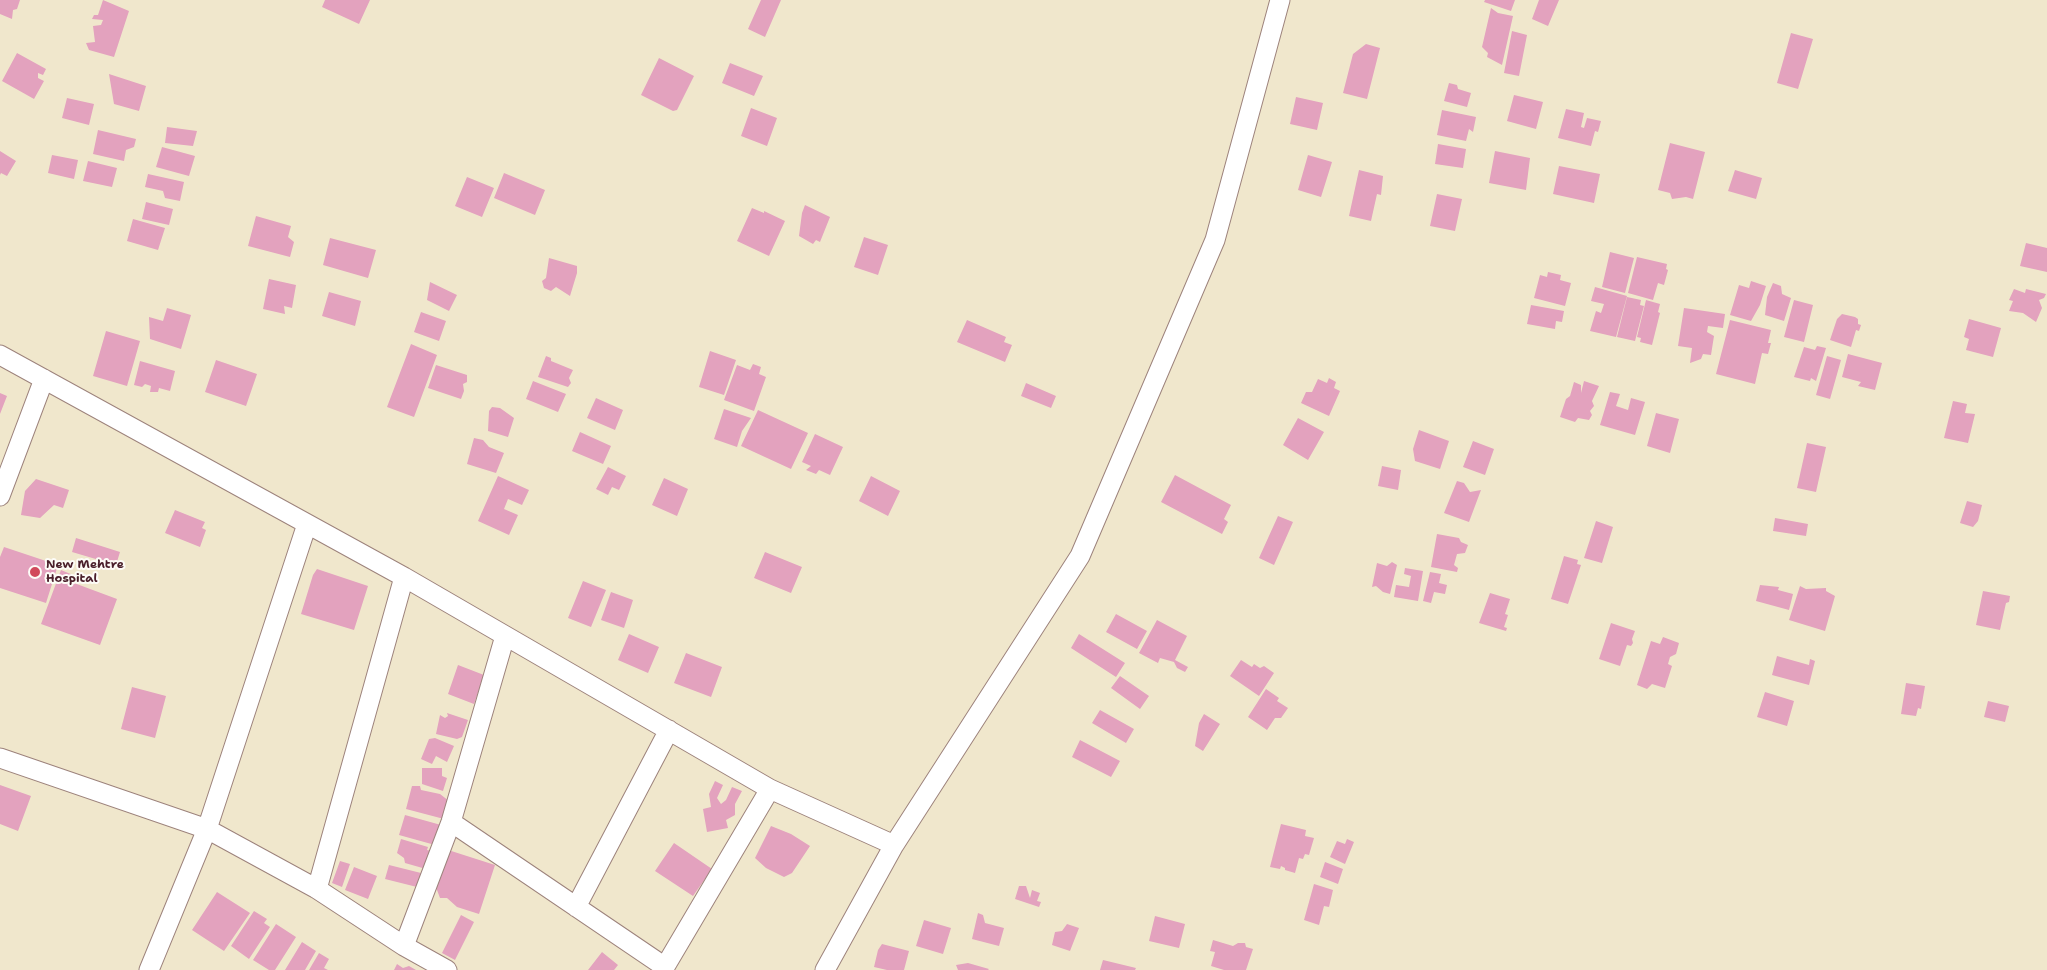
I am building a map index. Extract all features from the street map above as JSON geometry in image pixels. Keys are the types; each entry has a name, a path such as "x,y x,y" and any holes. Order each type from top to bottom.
{"street":[{"path":"825,970 894,845 1080,556 1215,240 1280,0"},
{"path":"0,355 404,577 770,789 894,845"},
{"path":"0,496 44,379"},
{"path":"149,970 207,829 307,524"},
{"path":"317,889 404,577"},
{"path":"404,946 452,822 505,636"},
{"path":"576,907 669,730"},
{"path":"0,758 207,829 317,889 404,946 447,970"},
{"path":"452,822 664,968 770,789"}],"building":[{"path":"0,0 20,0 17,9 13,10 12,19 0,14"},
{"path":"103,0 129,11 114,57 89,50 86,43 95,42 93,26 101,25 103,20 92,19 94,15 98,15"},
{"path":"325,0 370,0 359,24 322,7"},
{"path":"761,0 781,0 765,37 748,29"},
{"path":"1485,0 1515,0 1511,11 1484,2"},
{"path":"1539,0 1559,0 1548,26 1532,19"},
{"path":"1491,8 1498,13 1513,16 1502,65 1487,57 1488,53 1482,47"},
{"path":"1512,31 1527,35 1519,76 1504,73"},
{"path":"1791,33 1813,39 1798,89 1777,83"},
{"path":"1366,44 1380,48 1367,99 1343,93 1353,54"},
{"path":"17,53 46,69 43,75 38,73 38,78 44,81 34,99 2,81"},
{"path":"659,58 694,76 677,110 673,111 641,95"},
{"path":"730,63 763,76 754,96 722,83"},
{"path":"109,74 146,86 139,111 114,104"},
{"path":"1449,83 1457,85 1458,89 1471,93 1467,107 1444,101"},
{"path":"1514,95 1543,102 1536,129 1507,121"},
{"path":"1296,97 1323,103 1317,130 1290,124"},
{"path":"67,98 94,104 89,125 62,118"},
{"path":"751,108 777,118 767,146 741,136"},
{"path":"1566,109 1584,113 1581,127 1584,128 1587,118 1601,121 1598,132 1595,131 1591,146 1558,138"},
{"path":"1442,110 1476,117 1473,132 1469,129 1466,141 1437,135"},
{"path":"167,127 197,131 193,146 165,143"},
{"path":"98,130 136,139 134,147 126,150 124,161 93,154"},
{"path":"1670,143 1705,152 1693,199 1686,197 1672,199 1670,193 1658,190"},
{"path":"1438,144 1466,149 1463,168 1435,164"},
{"path":"162,147 195,156 189,176 156,167"},
{"path":"0,151 16,161 7,176 1,173 0,175"},
{"path":"1495,151 1530,158 1526,190 1489,183"},
{"path":"52,155 78,160 74,179 48,173"},
{"path":"1308,155 1332,162 1321,197 1298,190"},
{"path":"88,161 117,168 112,187 83,181"},
{"path":"1559,166 1600,174 1594,203 1553,194"},
{"path":"1359,170 1383,176 1381,195 1377,194 1371,221 1349,216"},
{"path":"1735,170 1762,178 1756,199 1728,191"},
{"path":"504,173 545,190 535,215 494,198"},
{"path":"148,174 184,182 180,201 165,198 163,191 145,187"},
{"path":"467,177 494,188 482,217 455,206"},
{"path":"1437,194 1462,199 1455,231 1430,226"},
{"path":"146,202 173,209 169,225 142,219"},
{"path":"805,205 830,217 820,242 816,240 813,244 799,236"},
{"path":"752,208 764,213 764,211 785,221 769,256 737,241"},
{"path":"256,216 291,226 288,237 294,242 290,257 248,246"},
{"path":"133,219 165,228 158,250 127,241"},
{"path":"864,237 888,245 878,275 854,267"},
{"path":"330,238 376,250 368,278 323,265"},
{"path":"2026,243 2047,248 2047,272 2020,266"},
{"path":"1610,252 1634,258 1625,293 1602,287"},
{"path":"1637,257 1667,264 1666,269 1668,270 1664,285 1658,283 1653,300 1628,293"},
{"path":"549,258 577,266 577,273 570,296 556,287 551,291 544,288 542,281 546,278"},
{"path":"1548,272 1561,275 1560,280 1571,283 1565,306 1534,298 1540,275 1547,277"},
{"path":"269,279 296,285 292,308 284,306 285,314 263,309"},
{"path":"1751,281 1766,286 1760,305 1751,321 1730,315 1739,285 1749,288"},
{"path":"430,282 457,295 449,311 427,300"},
{"path":"1773,283 1781,286 1782,294 1791,298 1784,321 1765,315 1767,297"},
{"path":"1595,287 1627,296 1616,337 1590,331 1596,311 1601,313 1604,304 1591,301"},
{"path":"2014,289 2025,293 2026,289 2046,294 2044,298 2039,300 2042,308 2036,322 2023,313 2009,311 2013,301 2009,300"},
{"path":"329,292 361,301 355,326 322,316"},
{"path":"1627,297 1641,300 1640,305 1644,306 1635,341 1617,337"},
{"path":"1646,300 1660,304 1658,312 1660,313 1652,345 1640,342 1641,338 1637,337"},
{"path":"1794,300 1813,305 1804,342 1784,337"},
{"path":"1531,305 1564,311 1562,322 1556,321 1555,329 1527,324"},
{"path":"167,308 191,315 181,349 150,339 149,317 163,321"},
{"path":"1684,308 1725,314 1723,328 1708,326 1707,332 1714,336 1711,355 1703,354 1701,359 1690,363 1692,348 1678,346"},
{"path":"421,312 446,321 439,341 414,332"},
{"path":"1842,314 1855,317 1858,319 1858,324 1861,325 1859,331 1856,330 1851,347 1830,340 1837,319"},
{"path":"1969,319 2001,328 1993,357 1966,350 1969,339 1964,337"},
{"path":"967,320 1006,337 1004,342 1012,345 1005,362 957,342"},
{"path":"1730,320 1771,330 1768,343 1771,343 1768,354 1762,353 1755,384 1716,374"},
{"path":"106,331 140,341 127,386 93,376"},
{"path":"411,344 437,355 414,417 387,407"},
{"path":"1817,346 1826,348 1816,381 1811,378 1810,381 1794,377 1804,347 1815,350"},
{"path":"710,351 736,360 724,395 699,387"},
{"path":"1848,354 1882,363 1875,390 1858,386 1861,382 1842,377"},
{"path":"546,356 551,358 551,361 573,370 569,378 571,383 568,387 538,377"},
{"path":"1827,356 1841,360 1830,399 1816,395"},
{"path":"216,360 257,374 246,406 205,392"},
{"path":"140,361 175,371 170,391 159,388 158,392 150,392 151,386 145,384 142,387 134,385"},
{"path":"753,364 761,367 759,374 766,377 754,411 724,400 737,365 750,370"},
{"path":"436,365 467,375 467,382 463,384 464,391 461,399 428,388"},
{"path":"1329,378 1336,382 1334,388 1340,391 1329,416 1301,403 1306,392 1312,392 1318,379 1327,383"},
{"path":"533,381 566,394 558,412 526,399"},
{"path":"1584,381 1599,386 1592,401 1594,406 1590,411 1592,415 1589,420 1578,418 1575,422 1560,417 1574,382 1581,385 1581,393"},
{"path":"1026,383 1056,396 1051,408 1021,396"},
{"path":"1610,392 1620,394 1616,406 1628,410 1631,398 1645,402 1635,435 1600,425"},
{"path":"0,393 7,396 0,414"},
{"path":"596,398 623,410 615,430 587,418"},
{"path":"1953,401 1967,404 1965,413 1975,414 1968,443 1944,438"},
{"path":"492,407 500,408 514,418 508,437 488,431 489,411"},
{"path":"724,409 751,418 742,431 737,447 714,439"},
{"path":"758,410 808,433 791,469 741,446"},
{"path":"1656,413 1679,419 1670,453 1647,446"},
{"path":"1298,418 1324,432 1308,460 1283,445"},
{"path":"1419,430 1449,441 1440,469 1415,461 1413,449"},
{"path":"580,432 611,446 603,464 572,451"},
{"path":"815,434 843,447 830,475 819,470 816,474 806,470 811,466 802,462"},
{"path":"474,438 483,440 489,447 504,453 496,473 467,464"},
{"path":"1473,441 1494,449 1485,475 1463,467"},
{"path":"1807,443 1826,447 1816,492 1797,488"},
{"path":"1382,466 1401,470 1398,490 1378,486"},
{"path":"608,467 626,476 619,490 612,487 608,495 596,489"},
{"path":"1175,475 1231,505 1224,519 1228,522 1222,534 1161,502"},
{"path":"498,476 529,490 522,505 508,499 504,509 518,515 509,535 478,521"},
{"path":"871,476 900,491 888,516 859,501"},
{"path":"664,478 688,489 677,516 652,505"},
{"path":"36,479 69,490 63,508 54,505 40,518 21,515 25,491"},
{"path":"1457,481 1464,483 1470,492 1481,490 1469,522 1444,513"},
{"path":"1967,501 1982,505 1978,521 1973,527 1960,523"},
{"path":"175,510 205,522 202,528 206,530 200,547 165,533"},
{"path":"1278,516 1293,522 1274,565 1259,558"},
{"path":"1775,518 1808,524 1806,536 1773,531"},
{"path":"1596,521 1613,527 1602,563 1584,558"},
{"path":"1437,534 1459,538 1461,542 1468,545 1465,553 1457,554 1454,565 1458,568 1457,572 1431,567"},
{"path":"76,538 120,552 116,565 72,552"},
{"path":"4,547 58,565 46,603 0,588 0,557"},
{"path":"765,552 802,567 791,593 754,578"},
{"path":"1564,556 1578,560 1577,564 1581,565 1568,604 1551,599"},
{"path":"1392,562 1397,565 1390,594 1383,592 1376,586 1372,587 1377,563 1387,566"},
{"path":"1405,568 1423,571 1418,601 1394,597 1396,585 1409,587 1411,576 1404,574"},
{"path":"317,569 368,586 354,630 301,614 313,575"},
{"path":"61,570 73,575 74,583 117,599 100,645 41,624"},
{"path":"1430,572 1441,574 1439,583 1447,585 1445,594 1434,592 1431,603 1423,601"},
{"path":"583,581 606,590 591,627 568,618"},
{"path":"1760,585 1779,587 1778,590 1793,594 1789,610 1756,601"},
{"path":"1800,586 1806,589 1826,588 1826,591 1835,596 1825,631 1789,620"},
{"path":"1983,591 2010,596 2009,602 2006,603 2000,630 1976,625"},
{"path":"611,592 633,600 624,628 601,620"},
{"path":"1490,593 1510,599 1505,614 1508,615 1504,627 1507,628 1506,631 1479,623"},
{"path":"1116,614 1147,631 1137,649 1106,632"},
{"path":"1157,620 1187,636 1175,660 1188,667 1185,672 1177,668 1174,662 1160,658 1158,663 1139,653"},
{"path":"1611,623 1635,631 1632,639 1633,643 1631,646 1627,645 1620,666 1599,659"},
{"path":"629,634 659,647 648,673 618,660"},
{"path":"1079,634 1125,663 1116,677 1071,648"},
{"path":"1663,637 1679,643 1676,654 1670,657 1668,664 1672,666 1665,688 1652,684 1647,689 1637,685 1651,641 1660,644"},
{"path":"686,653 722,667 711,697 674,683"},
{"path":"1777,656 1809,665 1810,659 1815,661 1809,685 1772,675"},
{"path":"1241,660 1252,667 1254,664 1260,668 1264,666 1274,673 1259,696 1230,676"},
{"path":"458,665 484,675 474,704 448,694"},
{"path":"1120,676 1149,696 1140,709 1111,688"},
{"path":"1906,683 1925,686 1921,709 1918,708 1916,716 1901,714"},
{"path":"132,687 166,696 155,738 121,729"},
{"path":"1266,689 1279,698 1277,701 1288,708 1281,718 1275,718 1267,730 1248,717"},
{"path":"1765,692 1794,701 1787,726 1757,717"},
{"path":"1988,701 2009,706 2005,722 1984,717"},
{"path":"1100,710 1134,729 1126,743 1092,723"},
{"path":"447,713 468,720 462,737 457,739 436,734 440,715 445,718 448,716"},
{"path":"1204,714 1220,724 1203,751 1195,746 1199,723"},
{"path":"435,738 454,746 447,762 436,756 432,764 421,759 429,739"},
{"path":"1080,740 1120,761 1111,777 1072,757"},
{"path":"422,768 442,768 442,776 447,778 443,791 422,784"},
{"path":"715,781 723,785 717,798 721,804 726,800 732,787 742,791 735,804 735,815 726,820 728,828 707,832 703,809 711,807 709,794"},
{"path":"0,785 31,796 18,831 0,824"},
{"path":"412,786 420,786 421,790 440,794 449,801 444,819 406,809"},
{"path":"405,815 441,825 435,845 399,835"},
{"path":"1281,824 1306,830 1305,836 1314,838 1309,855 1305,854 1303,859 1299,858 1295,873 1285,870 1281,866 1280,869 1270,867"},
{"path":"771,826 791,834 810,846 792,873 784,877 766,868 755,858"},
{"path":"401,839 428,847 427,850 432,851 426,869 405,863 404,858 397,853"},
{"path":"1347,839 1354,842 1345,864 1330,857 1337,841 1345,844"},
{"path":"674,843 712,869 693,896 655,871"},
{"path":"445,849 495,865 479,914 457,907 447,898 440,898 434,882"},
{"path":"340,861 350,864 342,887 332,883"},
{"path":"1325,862 1343,869 1338,884 1320,877"},
{"path":"389,865 421,873 417,887 385,879"},
{"path":"354,867 377,876 368,899 345,890"},
{"path":"1314,884 1333,890 1329,907 1324,906 1319,925 1304,920"},
{"path":"1019,886 1026,886 1030,898 1032,890 1040,893 1037,901 1041,902 1039,907 1015,899"},
{"path":"217,892 250,913 224,951 192,930"},
{"path":"254,911 267,919 264,923 270,927 249,959 231,946"},
{"path":"978,913 983,915 985,923 1004,928 999,946 972,939"},
{"path":"461,915 474,922 455,960 442,953"},
{"path":"1155,916 1185,924 1179,948 1149,941"},
{"path":"924,920 951,928 943,954 916,946"},
{"path":"276,924 296,937 275,970 269,970 253,960"},
{"path":"1067,924 1079,928 1070,951 1052,945 1055,932 1062,931"},
{"path":"1213,940 1233,946 1238,943 1245,943 1246,947 1253,949 1246,970 1224,970 1211,966 1215,952 1210,951"},
{"path":"302,942 316,951 305,970 285,970"},
{"path":"882,944 909,951 904,970 887,970 874,967 878,950"},
{"path":"602,952 618,965 614,970 588,970"},
{"path":"319,953 329,959 324,968 328,970 309,970"},
{"path":"1103,960 1136,968 1135,970 1100,970"},
{"path":"968,963 989,969 958,970 956,965"},
{"path":"397,964 403,968 409,966 416,970 394,970"}],"place":[{"name":"New Mehtre Hospital","path":"35,572"}]}
